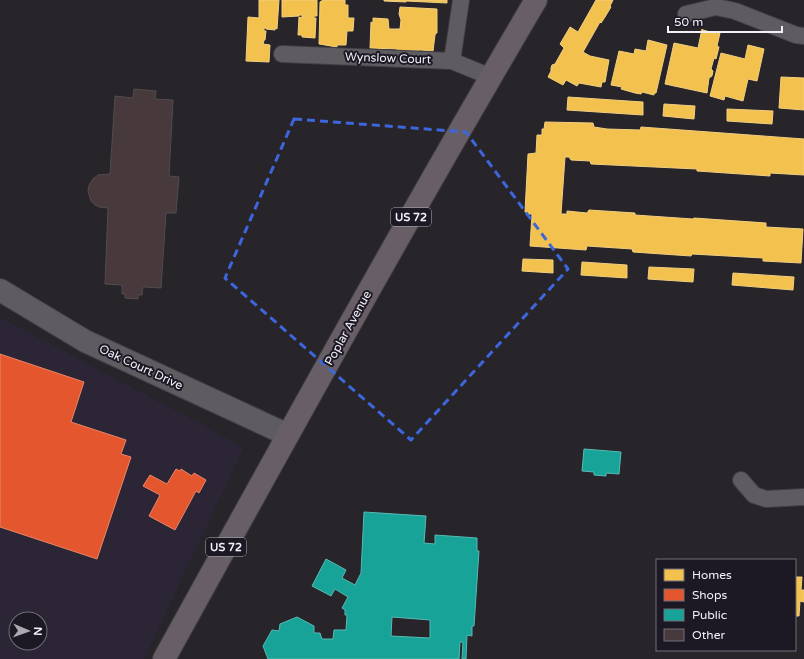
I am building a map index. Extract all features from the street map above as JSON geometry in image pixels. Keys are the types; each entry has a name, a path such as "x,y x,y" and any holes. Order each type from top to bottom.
{"main road":[{"name":"Poplar Avenue","path":"164,659 288,435 536,0"}],"street":[{"path":"452,61 461,0"},
{"path":"686,14 716,7 735,10 796,35 804,36"},
{"name":"Wynslow Court","path":"282,54 452,61 491,77"},
{"name":"Oak Court Drive","path":"0,290 14,300 85,341 288,435"},
{"path":"741,480 754,495 766,499 804,497"}],"highlighted area":[{"path":"294,119 466,132 568,269 411,440 225,278"}],"shaded area":[{"path":"0,317 244,447 144,659 0,659"}],"building: Homes":[{"path":"259,0 279,0 277,29 264,28 264,31 266,31 263,44 270,45 269,62 246,61 248,17 259,18"},
{"path":"282,0 317,0 317,16 314,16 314,18 316,18 315,38 302,37 302,35 298,35 299,17 302,18 302,15 282,17"},
{"path":"323,0 345,0 345,5 348,5 348,18 354,18 353,31 347,31 346,45 337,45 337,47 319,44 320,2"},
{"path":"447,0 447,3 384,1"},
{"path":"596,0 613,0 610,6 611,7 601,23 600,22 583,52 590,56 609,60 605,82 602,82 601,87 579,83 577,86 566,80 563,85 548,77 552,65 555,64 564,48 560,44 570,27 578,32"},
{"path":"400,7 437,9 437,33 435,35 433,51 397,51 397,49 370,48 371,22 373,23 373,18 388,19 389,29 400,29"},
{"path":"702,29 717,34 717,32 720,33 717,46 719,47 716,59 714,58 711,69 713,71 712,76 709,78 707,93 665,84 674,43 698,48"},
{"path":"648,40 667,45 656,93 654,93 654,95 642,92 641,94 635,93 621,89 622,87 611,85 619,51 634,54 635,49 646,51"},
{"path":"748,45 764,49 757,81 748,79 743,101 725,96 724,100 710,96 721,53 745,59"},
{"path":"781,77 804,78 804,110 779,108"},
{"path":"568,97 643,102 643,115 567,110"},
{"path":"664,104 695,106 694,119 663,116"},
{"path":"727,109 773,111 772,124 727,121"},
{"path":"545,122 593,123 594,127 607,129 640,130 641,127 804,139 804,175 770,173 770,176 697,171 697,169 591,164 590,161 571,160 569,157 565,157 561,214 567,214 567,211 587,213 589,210 635,213 635,215 766,223 766,227 803,229 801,263 763,261 763,258 692,254 691,256 633,252 632,249 587,246 586,250 530,246 532,214 527,214 527,212 525,212 528,154 536,153 537,135 542,135 542,129 544,129"},
{"path":"523,259 553,260 553,273 522,271"},
{"path":"582,262 627,265 627,278 581,275"},
{"path":"649,267 694,269 693,282 648,279"},
{"path":"733,273 794,277 793,290 732,285"},
{"path":"796,577 802,577 801,590 804,590 804,602 800,601 799,616 796,616"}],"building: Shops":[{"path":"0,354 84,382 71,422 126,440 121,454 131,457 97,559 0,527"},
{"path":"176,469 180,471 181,469 192,476 194,473 206,480 199,493 196,491 175,530 149,516 160,495 143,486 150,475 167,484"}],"building: Public":[{"path":"584,449 621,452 619,474 606,473 606,476 594,475 594,472 582,471"},
{"path":"364,512 426,516 424,543 435,544 435,535 477,538 477,551 479,551 474,626 472,626 472,636 467,635 466,659 462,659 463,642 460,642 459,659 268,659 263,646 272,630 279,631 280,624 297,617 314,626 314,633 320,633 322,639 333,639 334,630 346,630 347,615 345,615 345,610 342,608 348,597 335,589 331,596 312,586 326,559 346,570 342,578 355,585 361,573","holes":["392,617 430,620 430,638 391,636"]}],"building: Other":[{"path":"134,89 156,91 155,99 173,100 169,176 179,177 176,213 166,213 161,288 143,287 142,295 138,295 138,299 125,298 125,294 122,294 122,285 105,284 108,208 95,205 91,201 88,191 89,185 98,175 110,174 115,96 133,98"}]}
